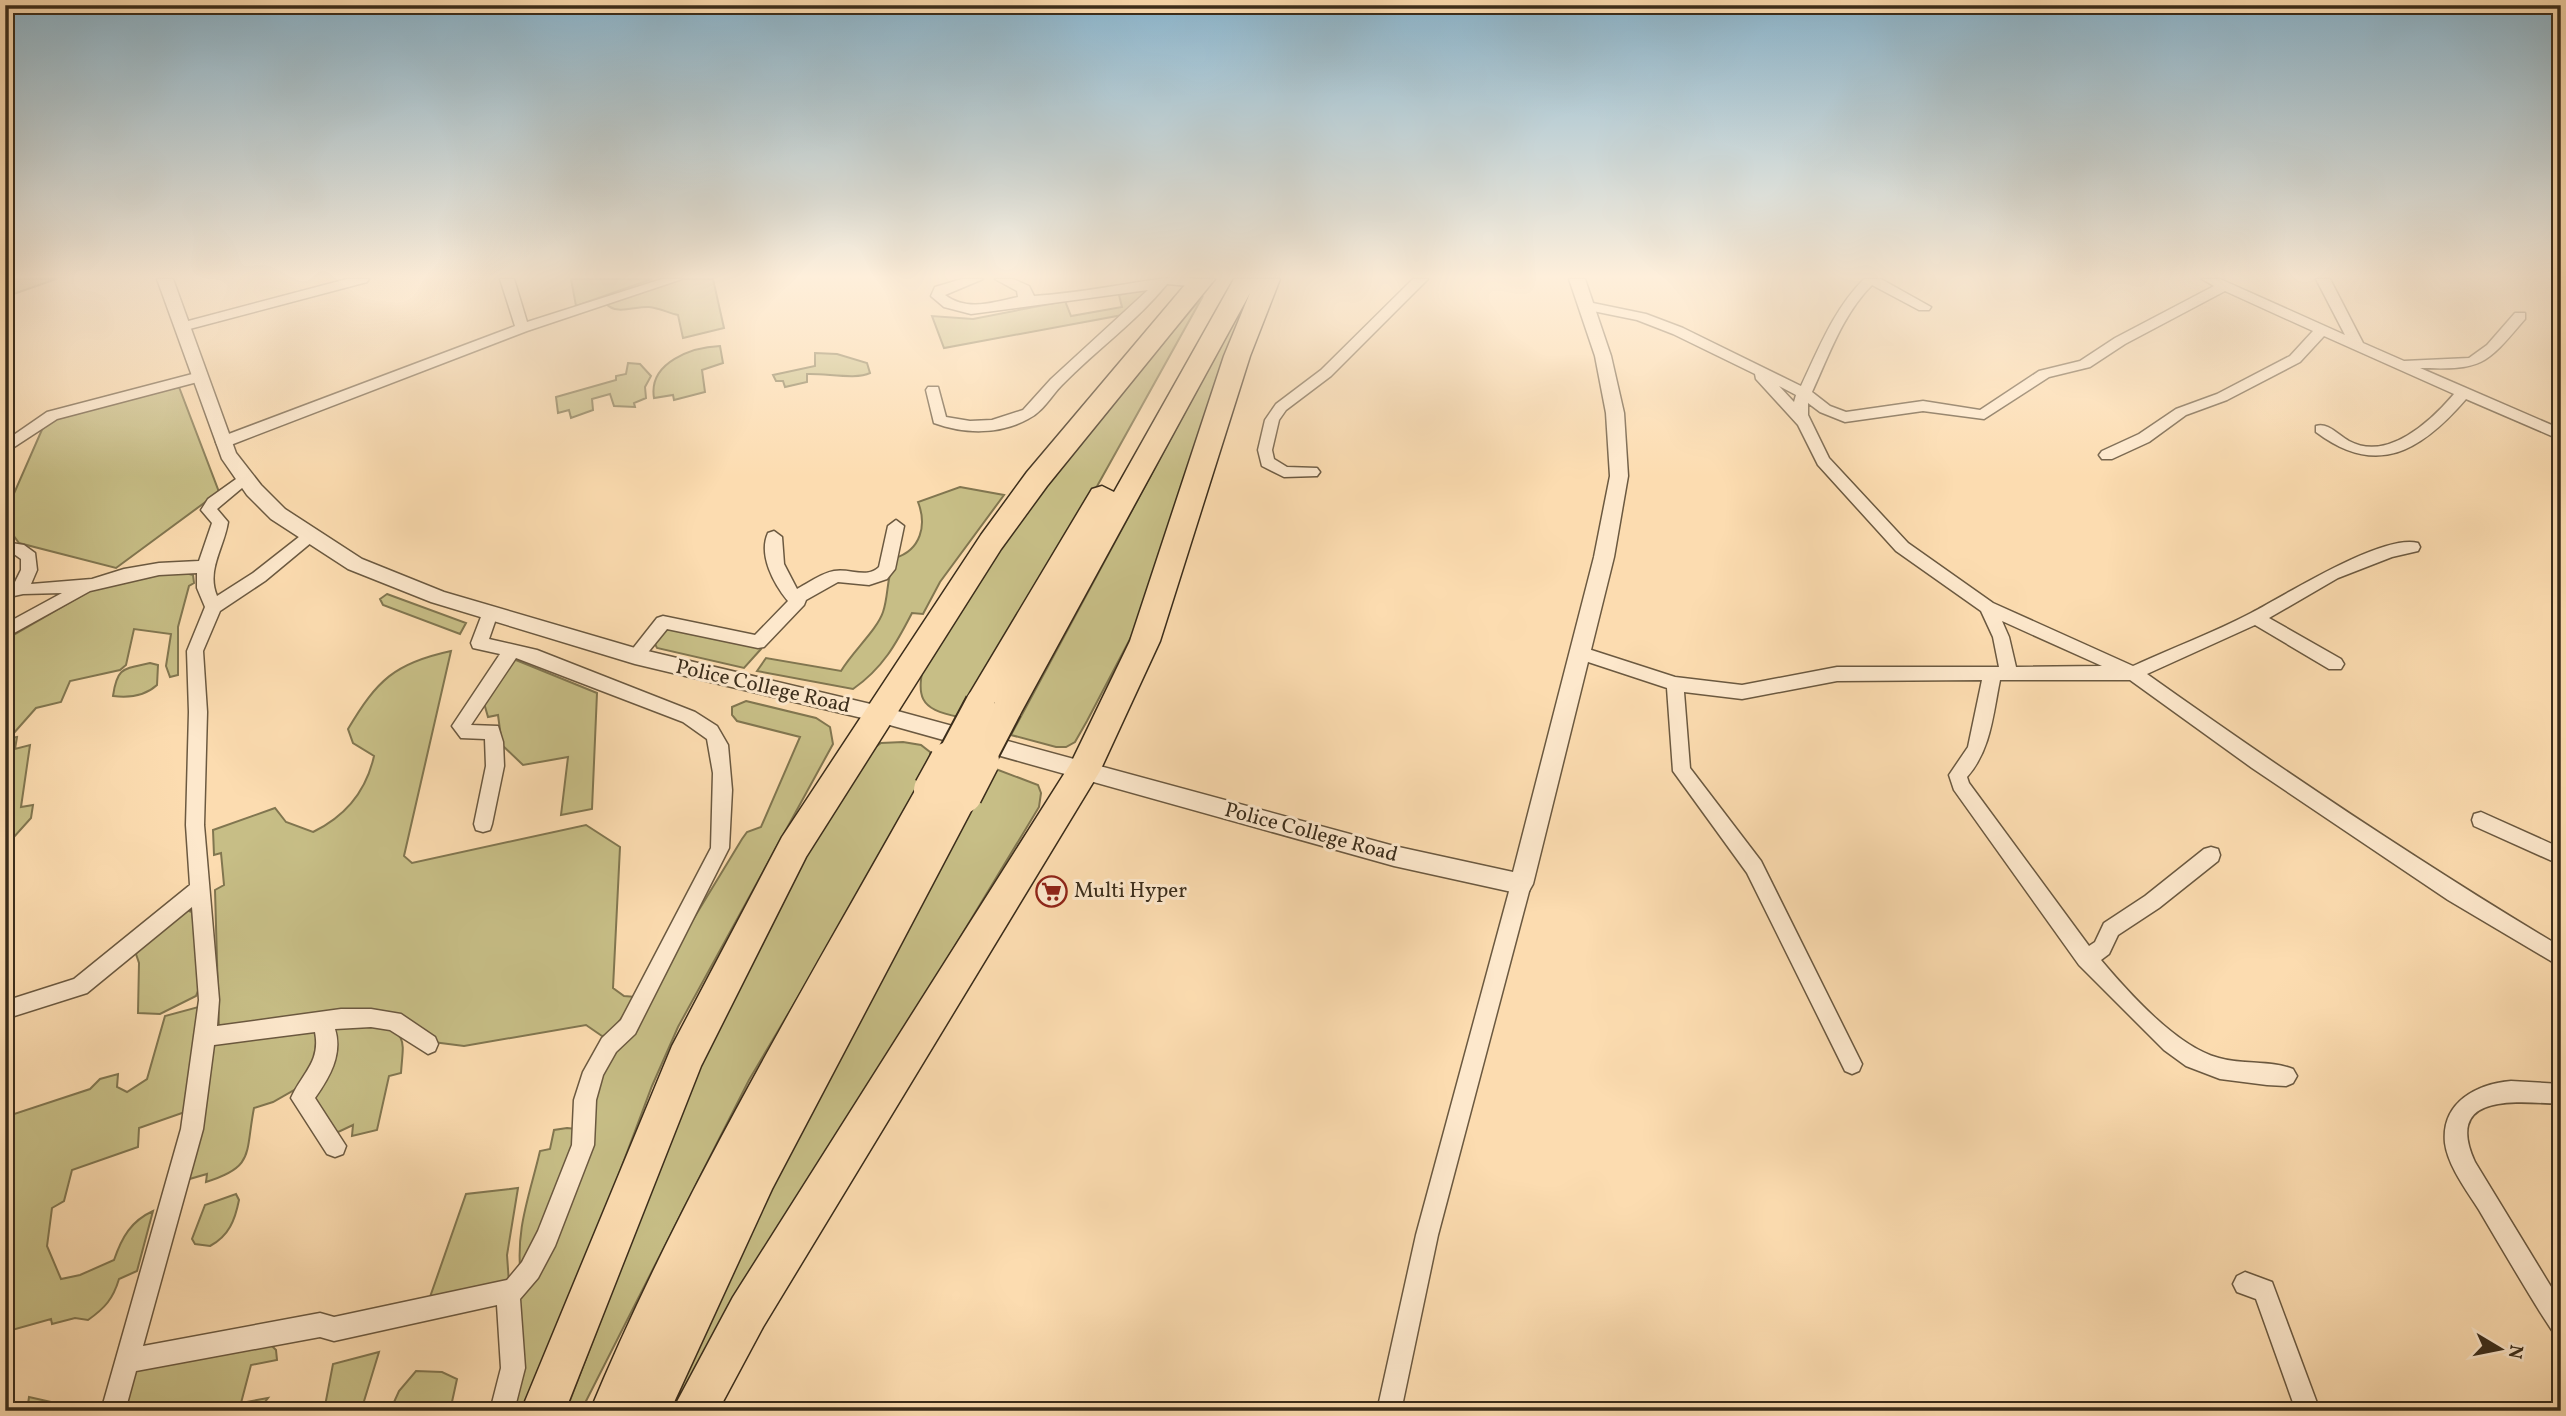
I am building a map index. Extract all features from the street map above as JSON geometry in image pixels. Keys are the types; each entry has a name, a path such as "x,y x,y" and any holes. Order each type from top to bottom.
{"highway":[{"path":"542,1411 685,1059 794,847 991,542 1037,479 1148,345"},
{"path":"648,1411 681,1330 749,1188 948,792 1193,345"},
{"path":"994,706 1207,345"},
{"path":"706,1402 777,1265 1084,771 1144,640 1195,493 1241,345"},
{"path":"612,1411 648,1326 730,1161 948,792"}],"street":[{"name":"Police College Road","path":"189,345 223,442 243,480 278,514 355,564 438,597 635,656 738,683 879,714 1381,852 1521,884"},
{"path":"223,442 479,345"},
{"path":"933,390 939,419 950,424 970,426 1022,417 1034,408 1056,382 1101,345"},
{"path":"1312,472 1284,472 1267,462 1265,450 1272,420 1281,407 1326,373 1354,345"},
{"path":"1390,1411 1427,1235 1521,884 1604,556 1619,476 1615,413 1598,345"},
{"path":"1705,345 1804,393 1825,409 1844,417 1923,406 1967,415 1984,414 2044,374 2085,364 2114,345"},
{"path":"1804,422 1801,400 1827,345"},
{"path":"2108,455 2144,438 2181,412 2212,402 2295,359 2308,345"},
{"path":"2397,363 2472,365 2485,358 2496,345"},
{"path":"2358,346 2561,435"},
{"path":"1755,369 1804,422 1823,461 1902,547 1987,607 2133,673 2269,770 2455,894 2561,958"},
{"path":"5,448 52,415 200,377"},
{"path":"2321,429 2351,449 2380,452 2396,447 2437,421 2464,392"},
{"path":"213,607 205,588 205,567 220,522 209,510 213,503 243,480"},
{"path":"795,598 836,576 869,579 881,575 890,558 896,526"},
{"path":"113,1411 192,1129 209,1000 195,825 198,712 195,651 213,607 259,577 310,537"},
{"path":"635,656 663,622 758,642 798,601 780,579 772,557 774,537"},
{"path":"1578,652 1675,684 1742,692 1837,674 2133,673 2256,618 2332,574 2389,552 2412,547"},
{"path":"5,548 18,549 29,557 23,587"},
{"path":"5,632 92,585 124,575 159,569 205,567"},
{"path":"5,592 23,587 41,590 92,585"},
{"path":"1987,607 2001,638 2001,675 1973,758 1958,775 1960,785 2055,921 2132,1009 2178,1050 2210,1066 2239,1073 2286,1076"},
{"path":"127,1361 320,1325 334,1329 474,1298 508,1294 530,1270 547,1238 583,1144 584,1100 594,1072 609,1045 628,1027 720,848 723,816 718,739 708,728 690,717 531,655 479,643 490,612"},
{"path":"2256,618 2335,664"},
{"path":"482,824 495,767 496,744 492,732 467,733 461,726 511,652"},
{"path":"1675,684 1682,771 1754,867 1852,1064"},
{"path":"2481,820 2561,857"},
{"path":"2086,959 2102,948 2111,929 2152,902 2211,855"},
{"path":"5,1010 80,986 200,889"},
{"path":"205,1037 341,1019 394,1021 428,1044"},
{"path":"322,1023 329,1040 326,1062 302,1098 335,1146"},
{"path":"2557,1309 2467,1170 2456,1145 2456,1129 2467,1106 2489,1093 2511,1091 2561,1094"},
{"path":"2245,1284 2264,1290 2308,1411"},
{"path":"502,1411 513,1368 508,1294"}],"shaded area":[{"path":"1161,345 1176,345 1037,594 959,717 935,710 923,699 921,692 925,658 1048,478"},
{"path":"1221,345 1233,345 1140,620 1087,721 1075,742 1066,747 1056,747 1011,735"},
{"path":"720,346 723,363 702,370 705,392 674,400 673,395 654,398 654,385 665,366 697,349"},
{"path":"815,353 837,354 867,363 870,373 849,376 807,374 807,382 785,387 783,381 776,381 773,375 815,366"},
{"path":"628,363 640,364 651,376 645,387 646,398 634,403 635,407 614,406 610,394 592,399 593,410 571,418 569,410 558,413 556,397 616,380 616,376 626,374"},
{"path":"179,387 219,492 116,568 19,543 5,524 5,514 44,425 58,417"},
{"path":"960,487 1004,495 940,582 923,614 912,613 888,655 873,673 853,689 757,671 766,658 841,671 880,619 895,558 911,549 920,536 922,519 918,502"},
{"path":"182,572 193,575 194,583 189,586 178,627 178,675 170,677 166,666 171,634 134,629 126,665 120,670 70,681 61,702 36,708 13,734 5,735 5,640 100,585"},
{"path":"387,594 466,623 460,634 383,605 380,599"},
{"path":"675,628 756,645 761,649 744,668 657,648 654,642 663,631"},
{"path":"451,651 404,856 412,863 586,825 620,847 613,988 624,996 637,997 609,1035 602,1036 586,1025 464,1046 425,1041 400,1022 219,1031 215,890 224,885 221,853 214,855 213,830 275,808 286,822 313,832 325,826 353,802 366,781 374,756 353,743 348,729 368,698 389,676 401,668 415,661"},
{"path":"511,658 597,693 592,809 561,815 568,757 523,765 502,745 498,715 488,717 484,703"},
{"path":"150,663 158,665 157,685 136,695 113,696 119,674 127,668"},
{"path":"746,701 816,718 830,727 833,744 678,1027 652,1086 530,1411 507,1411 517,1296 540,1262 593,1084 742,839 747,832 761,827 800,737 737,721 732,715 732,707"},
{"path":"17,737 15,749 30,745 21,807 33,805 31,818 5,847 5,739"},
{"path":"881,743 921,745 930,752 930,774 749,1080 581,1411 566,1411 692,1082 772,914 866,754"},
{"path":"993,768 1038,785 1041,793 1039,807 674,1411 664,1411 744,1232"},
{"path":"186,910 192,912 193,920 199,988 196,996 160,1014 138,1013 139,963 136,954 139,947"},
{"path":"202,1006 185,1112 139,1128 138,1147 72,1170 64,1201 52,1208 47,1246 61,1279 80,1275 114,1260 128,1231 153,1211 137,1271 119,1279 108,1302 88,1320 75,1318 52,1324 51,1319 5,1332 5,1136 14,1114 90,1089 100,1079 118,1074 117,1087 127,1092 147,1079 165,1016"},
{"path":"377,1022 395,1031 402,1041 401,1073 389,1076 377,1130 352,1136 353,1125 334,1134 310,1096 331,1026"},
{"path":"313,1028 323,1037 308,1082 273,1102 254,1108 248,1148 240,1164 233,1171 206,1182 207,1174 186,1180 215,1044"},
{"path":"576,1129 579,1135 521,1279 521,1229 540,1151 550,1149 554,1130"},
{"path":"518,1188 507,1255 509,1283 430,1297 466,1194"},
{"path":"236,1194 239,1200 233,1221 226,1232 210,1246 195,1244 192,1239 205,1205"},
{"path":"268,1342 276,1350 277,1360 251,1365 241,1403 268,1398 258,1411 120,1411 133,1373 145,1365"},
{"path":"379,1352 361,1411 324,1411 333,1364"},
{"path":"416,1371 442,1372 457,1379 450,1411 390,1411 399,1391"},
{"path":"29,1397 73,1407 103,1403 101,1411 27,1411"}],"place":[{"name":"Multi Hyper","path":"1051,891"}]}
